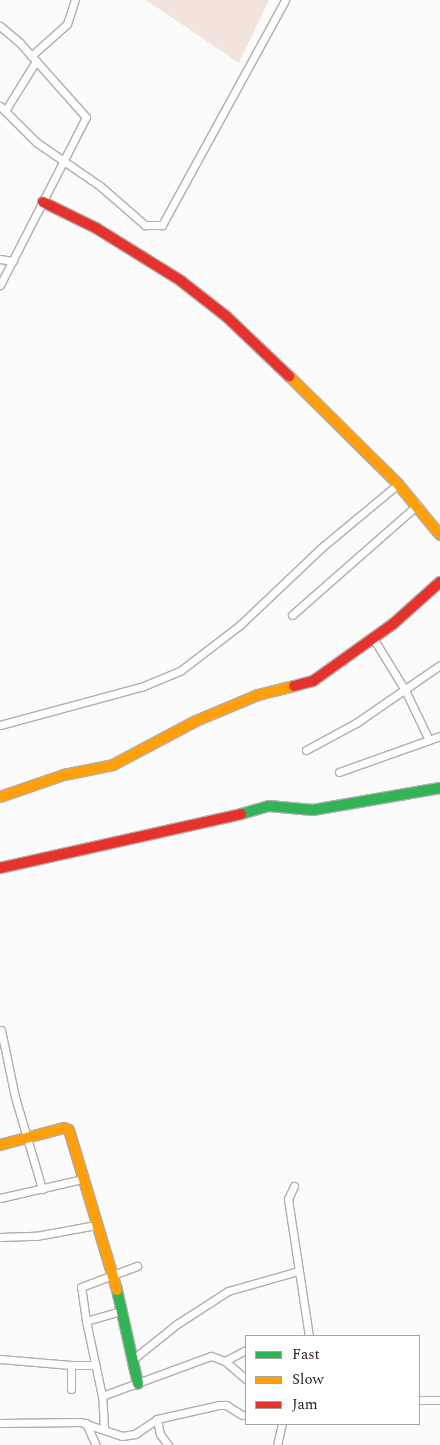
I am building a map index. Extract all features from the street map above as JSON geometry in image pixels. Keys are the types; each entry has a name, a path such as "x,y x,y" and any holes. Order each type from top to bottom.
{"street":[{"path":"75,0 67,24 34,58 2,108 36,142 100,186 145,225 162,225 285,0"},
{"path":"0,26 34,58 86,114 0,285"},
{"path":"43,202 96,228 181,281 264,350 334,423 398,484 440,535"},
{"path":"0,259 13,261"},
{"path":"0,725 141,688 180,671 240,625 315,554 398,484"},
{"path":"292,615 416,505"},
{"path":"0,797 64,775 113,765 181,727 219,714 258,695 305,684 373,638 440,582"},
{"path":"373,638 405,690 428,740"},
{"path":"306,750 356,724 440,665"},
{"path":"339,772 440,736"},
{"path":"0,868 104,843 228,818 269,806 313,810 440,788"},
{"path":"1,1030 15,1097 29,1137 42,1189"},
{"path":"0,1145 68,1128 96,1225 115,1277 138,1384"},
{"path":"0,1198 82,1179"},
{"path":"294,1186 288,1199 309,1335"},
{"path":"0,1237 36,1236 96,1225"},
{"path":"104,1428 102,1396 94,1365 81,1287 115,1277 137,1266"},
{"path":"132,1360 177,1324 228,1291 298,1271"},
{"path":"86,1321 121,1311"},
{"path":"226,1361 245,1351"},
{"path":"102,1396 211,1356 226,1361 245,1378"},
{"path":"0,1359 94,1365"},
{"path":"71,1365 71,1388"},
{"path":"420,1400 440,1400"},
{"path":"0,1423 86,1423 129,1435 157,1419 219,1405 226,1405 242,1415"},
{"path":"157,1419 160,1434 168,1445"},
{"path":"86,1423 96,1445"},
{"path":"277,1445 282,1425"}],"shaded area":[{"path":"146,0 269,0 239,63"}],"traffic: fast":[{"path":"241,814 269,806 313,810 440,788"},
{"path":"117,1290 138,1384"}],"traffic: slow":[{"path":"289,376 398,484 440,535"},
{"path":"0,797 64,775 113,765 196,721 258,695 294,686"},
{"path":"0,1145 64,1128 69,1130 117,1290"}],"traffic: jam":[{"path":"43,202 96,228 181,281 227,317 289,376"},
{"path":"294,686 313,681 393,624 440,582"},
{"path":"0,868 241,814"}]}
